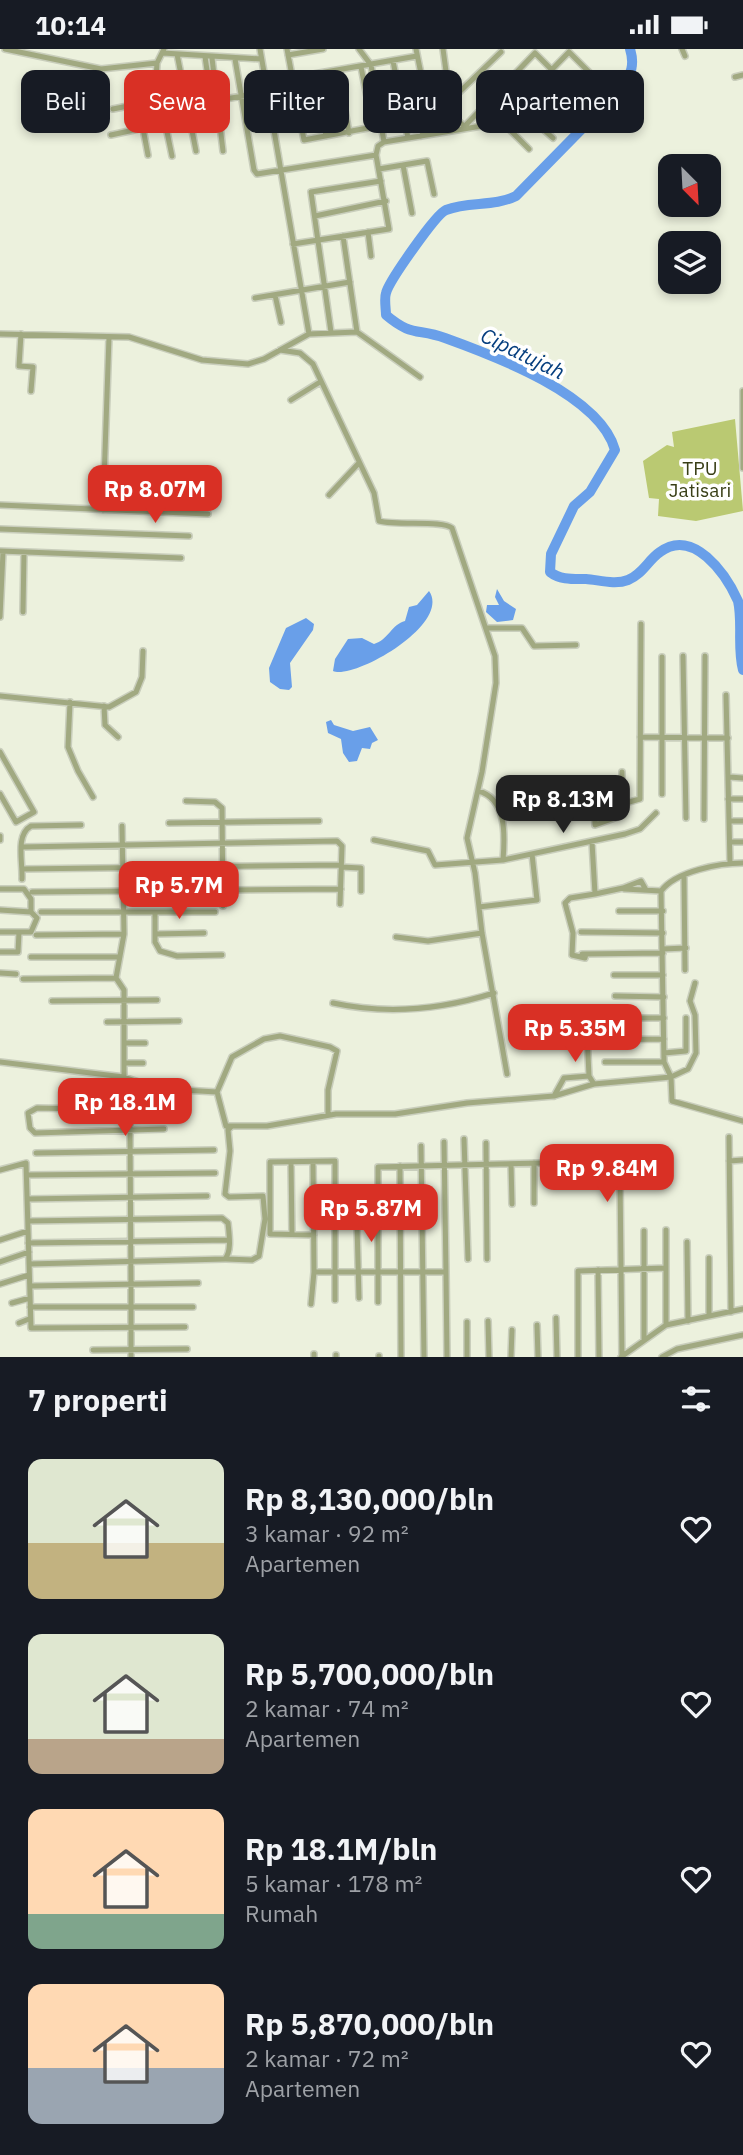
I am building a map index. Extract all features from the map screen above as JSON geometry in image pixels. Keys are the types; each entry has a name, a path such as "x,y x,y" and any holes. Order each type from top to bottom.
{"street":[{"path":"5,49 101,69 157,63"},
{"path":"213,70 212,58 219,49"},
{"path":"260,49 263,70"},
{"path":"290,70 288,52 323,49"},
{"path":"359,49 371,65 384,142"},
{"path":"443,49 446,70"},
{"path":"682,49 685,56"},
{"path":"157,70 157,63 164,51 212,58 261,59"},
{"path":"344,70 393,61 416,52 420,70"},
{"path":"463,128 535,53 552,69 570,52 587,70"},
{"path":"462,90 501,53"},
{"path":"177,54 180,70"},
{"path":"234,59 254,172 281,171 376,155"},
{"path":"393,61 408,138"},
{"path":"301,133 302,139 349,133 373,126 362,67"},
{"path":"735,77 743,75"},
{"path":"230,98 244,96"},
{"path":"113,109 124,107"},
{"path":"293,244 390,229 376,155 378,146 384,142 476,126"},
{"path":"111,135 124,132"},
{"path":"144,133 148,155"},
{"path":"167,133 172,156"},
{"path":"192,133 196,151"},
{"path":"220,133 223,151"},
{"path":"275,133 309,334"},
{"path":"513,133 529,149"},
{"path":"547,133 553,138"},
{"path":"379,169 427,161 434,194"},
{"path":"403,165 412,213"},
{"path":"331,332 313,191 381,181"},
{"path":"315,216 386,201"},
{"path":"368,232 371,256"},
{"path":"343,236 357,332"},
{"path":"255,298 351,282"},
{"path":"275,295 281,322"},
{"path":"0,334 138,338 187,356 216,363 253,363 309,334 357,332 420,377"},
{"path":"21,334 19,366 33,367 31,391"},
{"path":"103,510 109,337"},
{"path":"280,350 293,350 307,357 374,493 380,521 404,526 444,524 452,528 493,643 497,676 478,791 467,835 474,864 482,933 507,1074"},
{"path":"291,400 320,382"},
{"path":"743,391 743,468"},
{"path":"329,495 358,464"},
{"path":"0,505 208,514"},
{"path":"0,529 189,536"},
{"path":"0,617 1,552 181,558"},
{"path":"23,612 24,552"},
{"path":"622,804 640,799 641,624"},
{"path":"488,628 523,628 534,646 576,645"},
{"path":"0,695 104,706 125,700 136,692 142,677 143,651"},
{"path":"683,656 687,738 686,818"},
{"path":"704,819 705,656"},
{"path":"662,657 662,794"},
{"path":"726,695 730,863"},
{"path":"70,702 68,747 93,797"},
{"path":"104,706 106,726 118,737"},
{"path":"640,737 728,739"},
{"path":"0,752 34,813 16,823 0,794"},
{"path":"0,772 8,767"},
{"path":"594,797 595,825 623,815 622,772"},
{"path":"729,777 743,778"},
{"path":"478,791 492,796 496,801 503,825 503,860"},
{"path":"728,799 743,799"},
{"path":"186,801 220,804 223,906"},
{"path":"373,840 428,851 435,865 474,864 532,855 631,833 656,813"},
{"path":"169,823 319,821"},
{"path":"731,821 743,821"},
{"path":"22,879 23,833 31,826 82,825"},
{"path":"122,826 124,934 116,978 124,990 124,1077"},
{"path":"22,847 337,841 342,846 340,904"},
{"path":"592,842 596,894"},
{"path":"730,842 743,842"},
{"path":"479,907 537,900 532,855"},
{"path":"685,948 584,954 584,958 572,955 573,933 565,903 570,898 623,888 662,891 684,877 713,865 743,863"},
{"path":"22,869 341,866 361,868 361,891"},
{"path":"684,877 685,970"},
{"path":"0,888 24,889 31,899 31,912"},
{"path":"32,892 341,889"},
{"path":"662,891 664,1062 671,1077 673,1102 743,1121"},
{"path":"0,910 31,912 37,918 34,929 29,933 0,932"},
{"path":"619,911 663,911"},
{"path":"41,912 215,912"},
{"path":"155,912 158,949 169,955 222,955"},
{"path":"0,952 18,952 19,932"},
{"path":"581,932 663,933"},
{"path":"155,934 204,933"},
{"path":"396,937 428,941 482,933"},
{"path":"36,935 124,934"},
{"path":"31,957 119,957"},
{"path":"0,973 16,974"},
{"path":"614,975 663,975"},
{"path":"23,979 116,978"},
{"path":"328,1115 328,1090 337,1051 288,1037 264,1039 232,1057 217,1092 223,1122 231,1127 279,1125 328,1115 396,1114 467,1103 554,1095 594,1084 671,1077 688,1069 696,1053 695,1015 690,1001 695,983"},
{"path":"333,1003 378,1011 416,1010 494,993"},
{"path":"615,996 664,997"},
{"path":"52,1001 157,1000"},
{"path":"616,1018 664,1018"},
{"path":"664,1053 686,1051 686,1018"},
{"path":"107,1022 179,1021"},
{"path":"587,1034 589,1076 594,1084"},
{"path":"603,1040 664,1039"},
{"path":"124,1043 145,1043"},
{"path":"0,1062 124,1077 168,1088 217,1092"},
{"path":"605,1062 664,1062"},
{"path":"124,1063 143,1063"},
{"path":"554,1095 564,1078 589,1076"},
{"path":"164,1129 35,1132 30,1130 28,1114 29,1110 37,1108 160,1108 168,1088"},
{"path":"130,1110 133,1307 131,1357"},
{"path":"29,1264 252,1260 259,1256 265,1219 263,1196 225,1194 230,1151 228,1130 231,1127"},
{"path":"729,1137 731,1312"},
{"path":"464,1139 468,1259"},
{"path":"444,1142 447,1357"},
{"path":"486,1143 487,1259"},
{"path":"421,1146 424,1357"},
{"path":"36,1153 214,1150"},
{"path":"729,1161 743,1160"},
{"path":"314,1235 270,1234 270,1162 335,1161 335,1300"},
{"path":"0,1170 24,1162 27,1175 29,1319 33,1329 185,1327"},
{"path":"291,1162 292,1234"},
{"path":"312,1304 313,1162"},
{"path":"534,1163 534,1203"},
{"path":"378,1302 377,1170 381,1166 543,1163"},
{"path":"511,1164 512,1204"},
{"path":"400,1166 401,1357"},
{"path":"27,1175 215,1173"},
{"path":"620,1177 622,1357"},
{"path":"356,1190 359,1298"},
{"path":"27,1199 207,1196"},
{"path":"28,1221 222,1218 228,1223 229,1253 225,1259"},
{"path":"0,1240 28,1230"},
{"path":"644,1230 644,1340"},
{"path":"666,1230 666,1325"},
{"path":"28,1243 229,1240"},
{"path":"687,1242 688,1321"},
{"path":"0,1262 29,1252"},
{"path":"709,1258 709,1316"},
{"path":"578,1357 578,1272 666,1268"},
{"path":"598,1270 599,1357"},
{"path":"314,1272 446,1272"},
{"path":"0,1285 29,1275"},
{"path":"30,1286 198,1283"},
{"path":"12,1303 30,1298"},
{"path":"30,1307 193,1307"},
{"path":"622,1357 666,1325 743,1309"},
{"path":"555,1318 557,1357"},
{"path":"19,1323 29,1319"},
{"path":"488,1321 489,1357"},
{"path":"467,1322 467,1357"},
{"path":"537,1325 538,1357"},
{"path":"511,1357 512,1330"},
{"path":"662,1357 673,1350 743,1335"},
{"path":"93,1350 187,1349"}],"green space":[{"name":"TPU Jatisari","path":"735,419 743,511 696,521 658,516 659,499 649,498 643,461 667,445 674,447 672,432"}],"water":[{"path":"497,589 504,601 516,609 513,620 497,622 486,612 487,605 499,605 495,597"},
{"path":"429,591 432,604 427,619 398,647 360,667 333,671 335,659 348,639 362,638 374,644 379,642 405,621 409,607 417,605"},
{"path":"306,618 314,624 313,630 290,663 292,687 289,690 280,689 270,682 269,668 286,628"},
{"path":"331,720 334,725 353,731 370,727 378,740 372,743 370,749 362,748 357,761 349,762 343,753 341,739 328,733 326,722"}],"waterway":[{"name":"Cipatujah","path":"630,49 631,69 622,88 516,196 499,202 455,207 441,214 413,249 389,286 385,295 386,315 409,329 445,338 517,367 568,395 589,412 605,430 615,450 590,492 574,506 551,554 550,572 567,578 623,581 638,574 656,555 672,546 684,545 696,549 717,567 738,601 743,670"}]}
